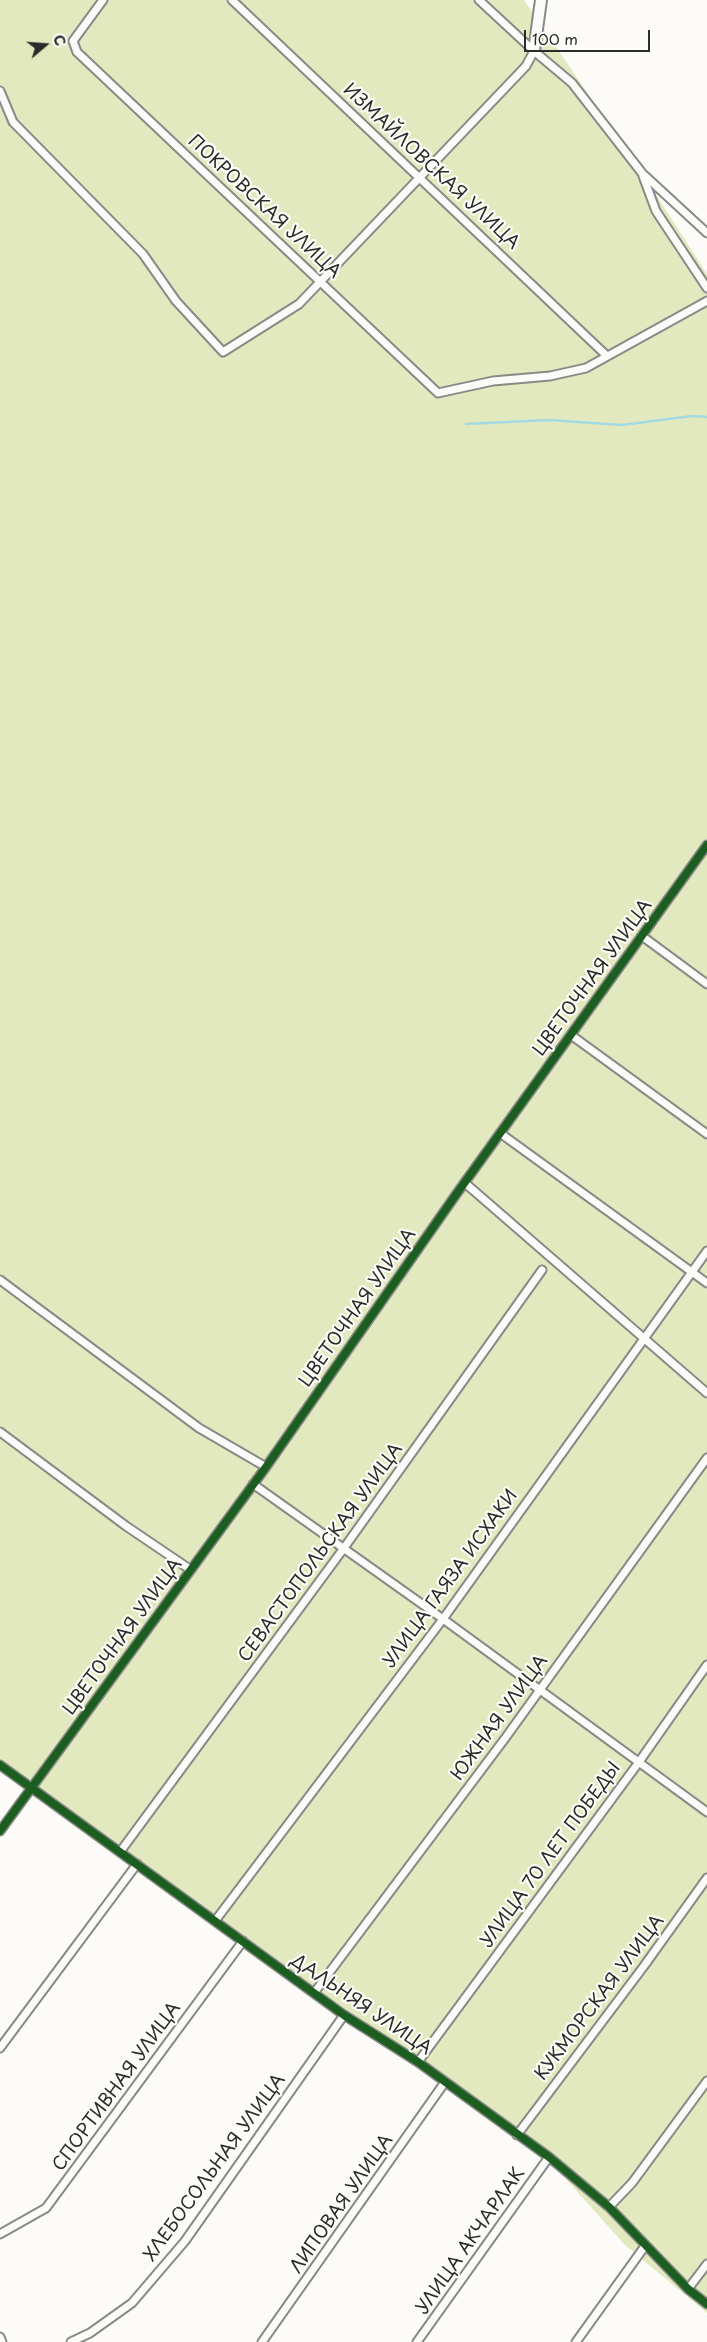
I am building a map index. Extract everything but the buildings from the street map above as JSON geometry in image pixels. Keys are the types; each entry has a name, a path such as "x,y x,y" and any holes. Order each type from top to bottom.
{"street":[{"name":"ПОКРОВСКАЯ УЛИЦА","path":"103,0 74,41 77,52 438,393 493,382 559,374 586,368 608,356"},
{"name":"ИЗМАЙЛОВСКАЯ УЛИЦА","path":"232,0 608,356"},
{"path":"479,0 572,83 642,173 707,233"},
{"path":"0,91 13,122 143,254 176,301 223,352 299,304 526,66 534,51 541,0"},
{"path":"642,173 656,211 707,288"},
{"path":"608,356 707,301"},
{"name":"ЦВЕТОЧНАЯ УЛИЦА","path":"32,1787 266,1467 464,1183 707,845"},
{"path":"642,936 707,984"},
{"path":"571,1035 707,1134"},
{"path":"500,1133 707,1283"},
{"path":"464,1183 707,1393"},
{"name":"УЛИЦА ГАЯЗА ИСХАКИ","path":"215,1921 443,1619 707,1251"},
{"name":"СЕВАСТОПОЛЬСКАЯ УЛИЦА","path":"120,1852 344,1548 542,1270"},
{"path":"0,1280 199,1428 266,1467"},
{"path":"0,1432 126,1526 191,1570"},
{"name":"ЮЖНАЯ УЛИЦА","path":"314,1993 540,1690 707,1458"},
{"path":"253,1484 443,1619 707,1812"},
{"name":"УЛИЦА 70 ЛЕТ ПОБЕДЫ","path":"418,2062 639,1762 707,1665"},
{"name":"ДАЛЬНЯЯ УЛИЦА","path":"0,1766 32,1787 344,2015 418,2062 549,2157 609,2207 688,2289 707,2304"},
{"path":"0,1830 32,1787"},
{"path":"0,2048 137,1864"},
{"name":"КУКМОРСКАЯ УЛИЦА","path":"517,2135 644,1966 707,1878"},
{"name":"СПОРТИВНАЯ УЛИЦА","path":"0,2234 46,2208 243,1941"},
{"name":"ХЛЕБОСОЛЬНАЯ УЛИЦА","path":"71,2342 90,2333 132,2303 185,2241 344,2015"},
{"path":"609,2207 632,2184 707,2081"},
{"name":"ЛИПОВАЯ УЛИЦА","path":"262,2342 445,2082"},
{"name":"УЛИЦА АКЧАРЛАК","path":"418,2342 549,2157"},
{"path":"576,2342 646,2246"},
{"path":"688,2289 707,2264"},
{"path":"0,2338 2,2342"}],"green space":[{"path":"0,0 524,0 642,173 707,274 707,2313 625,2245 539,2149 108,1837 0,1765"}],"waterway":[{"path":"466,424 549,420 622,425 692,416 707,417"}],"cycle path":[{"path":"0,1831 266,1467 455,1196 707,845"},
{"path":"0,1765 344,2015 418,2062 549,2157 609,2207 688,2289 707,2304"}]}
